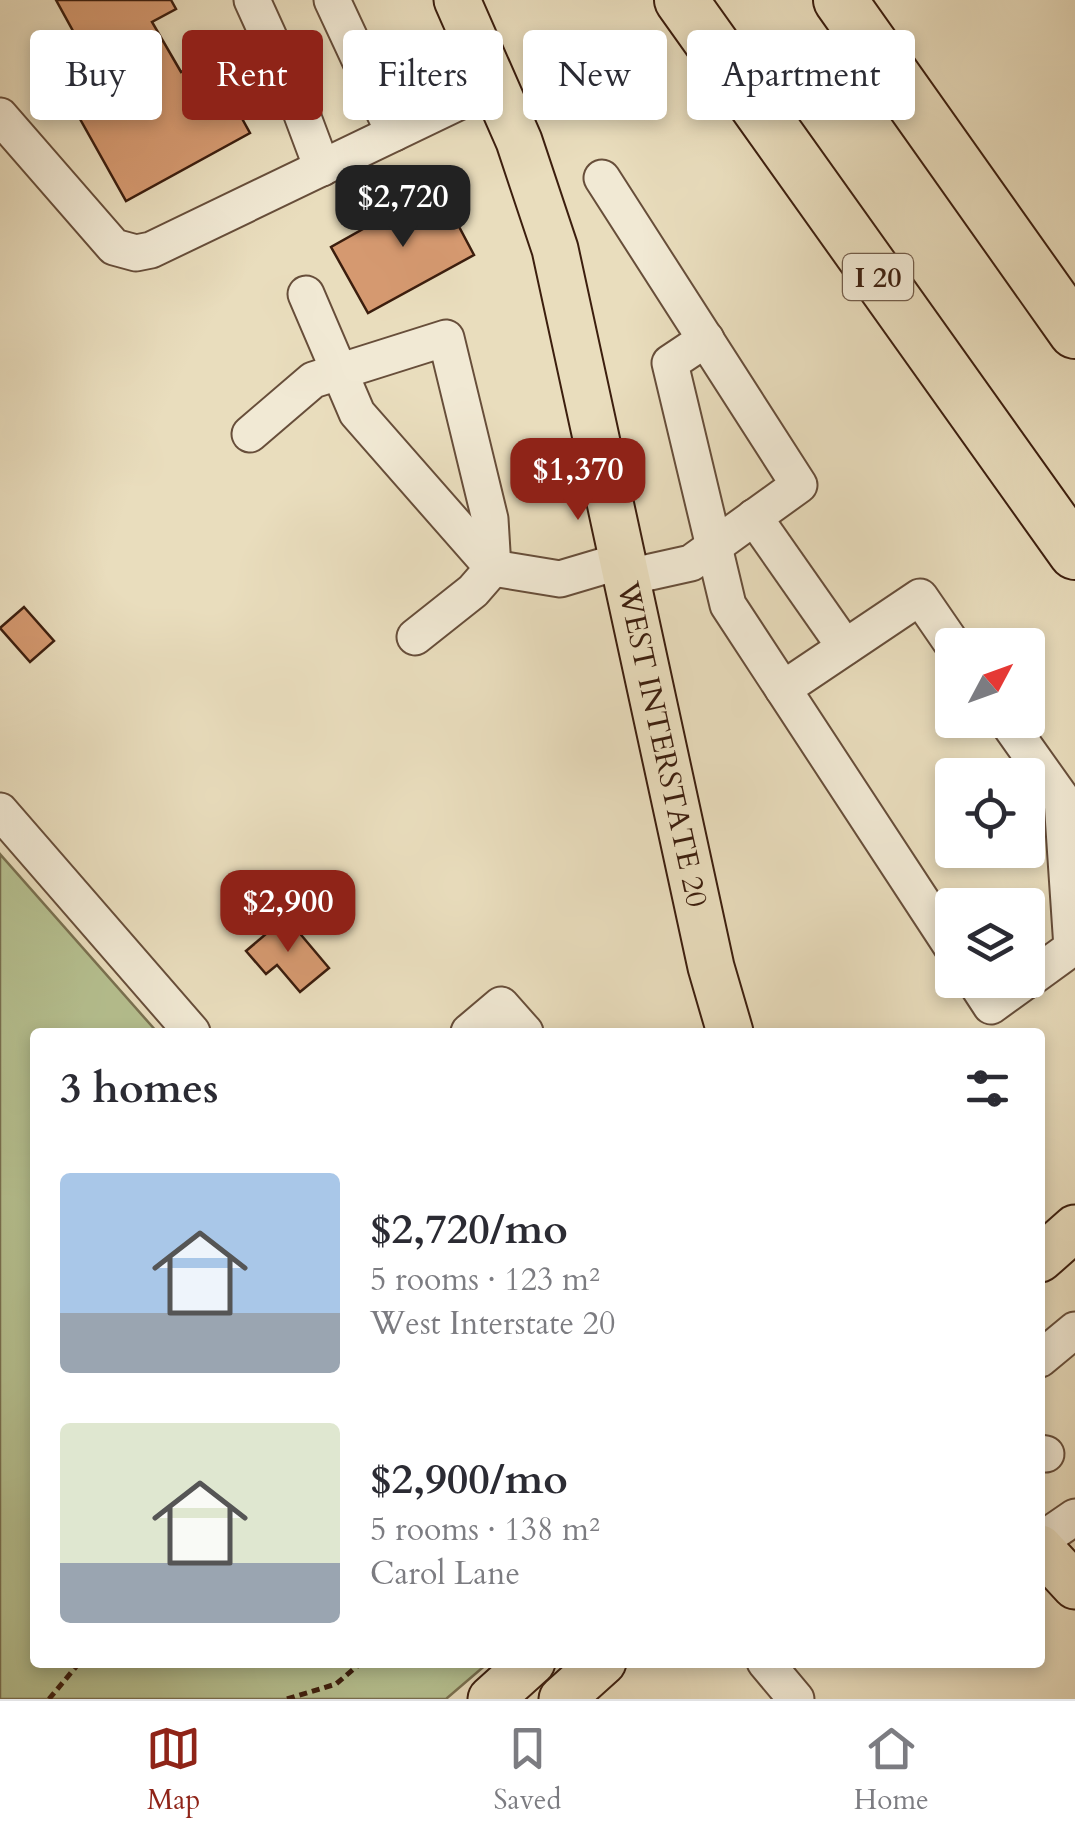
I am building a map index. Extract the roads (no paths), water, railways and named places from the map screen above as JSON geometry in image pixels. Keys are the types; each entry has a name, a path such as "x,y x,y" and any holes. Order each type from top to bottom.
{"highway":[{"name":"I 20","path":"682,0 1075,554"},
{"path":"840,0 1075,332"}],"main road":[{"name":"WEST INTERSTATE 20","path":"457,0 470,30"},
{"name":"WEST INTERSTATE 20","path":"503,104 520,141 555,249 710,967 729,1028"},
{"path":"1045,1254 1075,1228"},
{"path":"1045,1550 1075,1586"},
{"path":"491,1699 525,1668"},
{"path":"562,1699 596,1668"}],"street":[{"path":"252,0 292,88 322,168"},
{"path":"332,0 394,134"},
{"path":"0,116 114,247 136,253 423,120"},
{"path":"306,294 357,413 493,568 560,579 690,563 799,485 602,178"},
{"path":"250,434 313,380 446,338 490,519 493,568 474,591 415,636"},
{"path":"706,339 670,363 728,605 935,921"},
{"path":"754,517 845,647"},
{"path":"783,688 920,597 942,628"},
{"path":"1019,738 1062,799 1072,948 1045,967"},
{"path":"0,811 189,1028"},
{"path":"474,1028 501,1005 521,1028"},
{"path":"1045,1356 1075,1330"},
{"path":"1045,1540 1075,1517"},
{"path":"770,1668 796,1699"}]}
